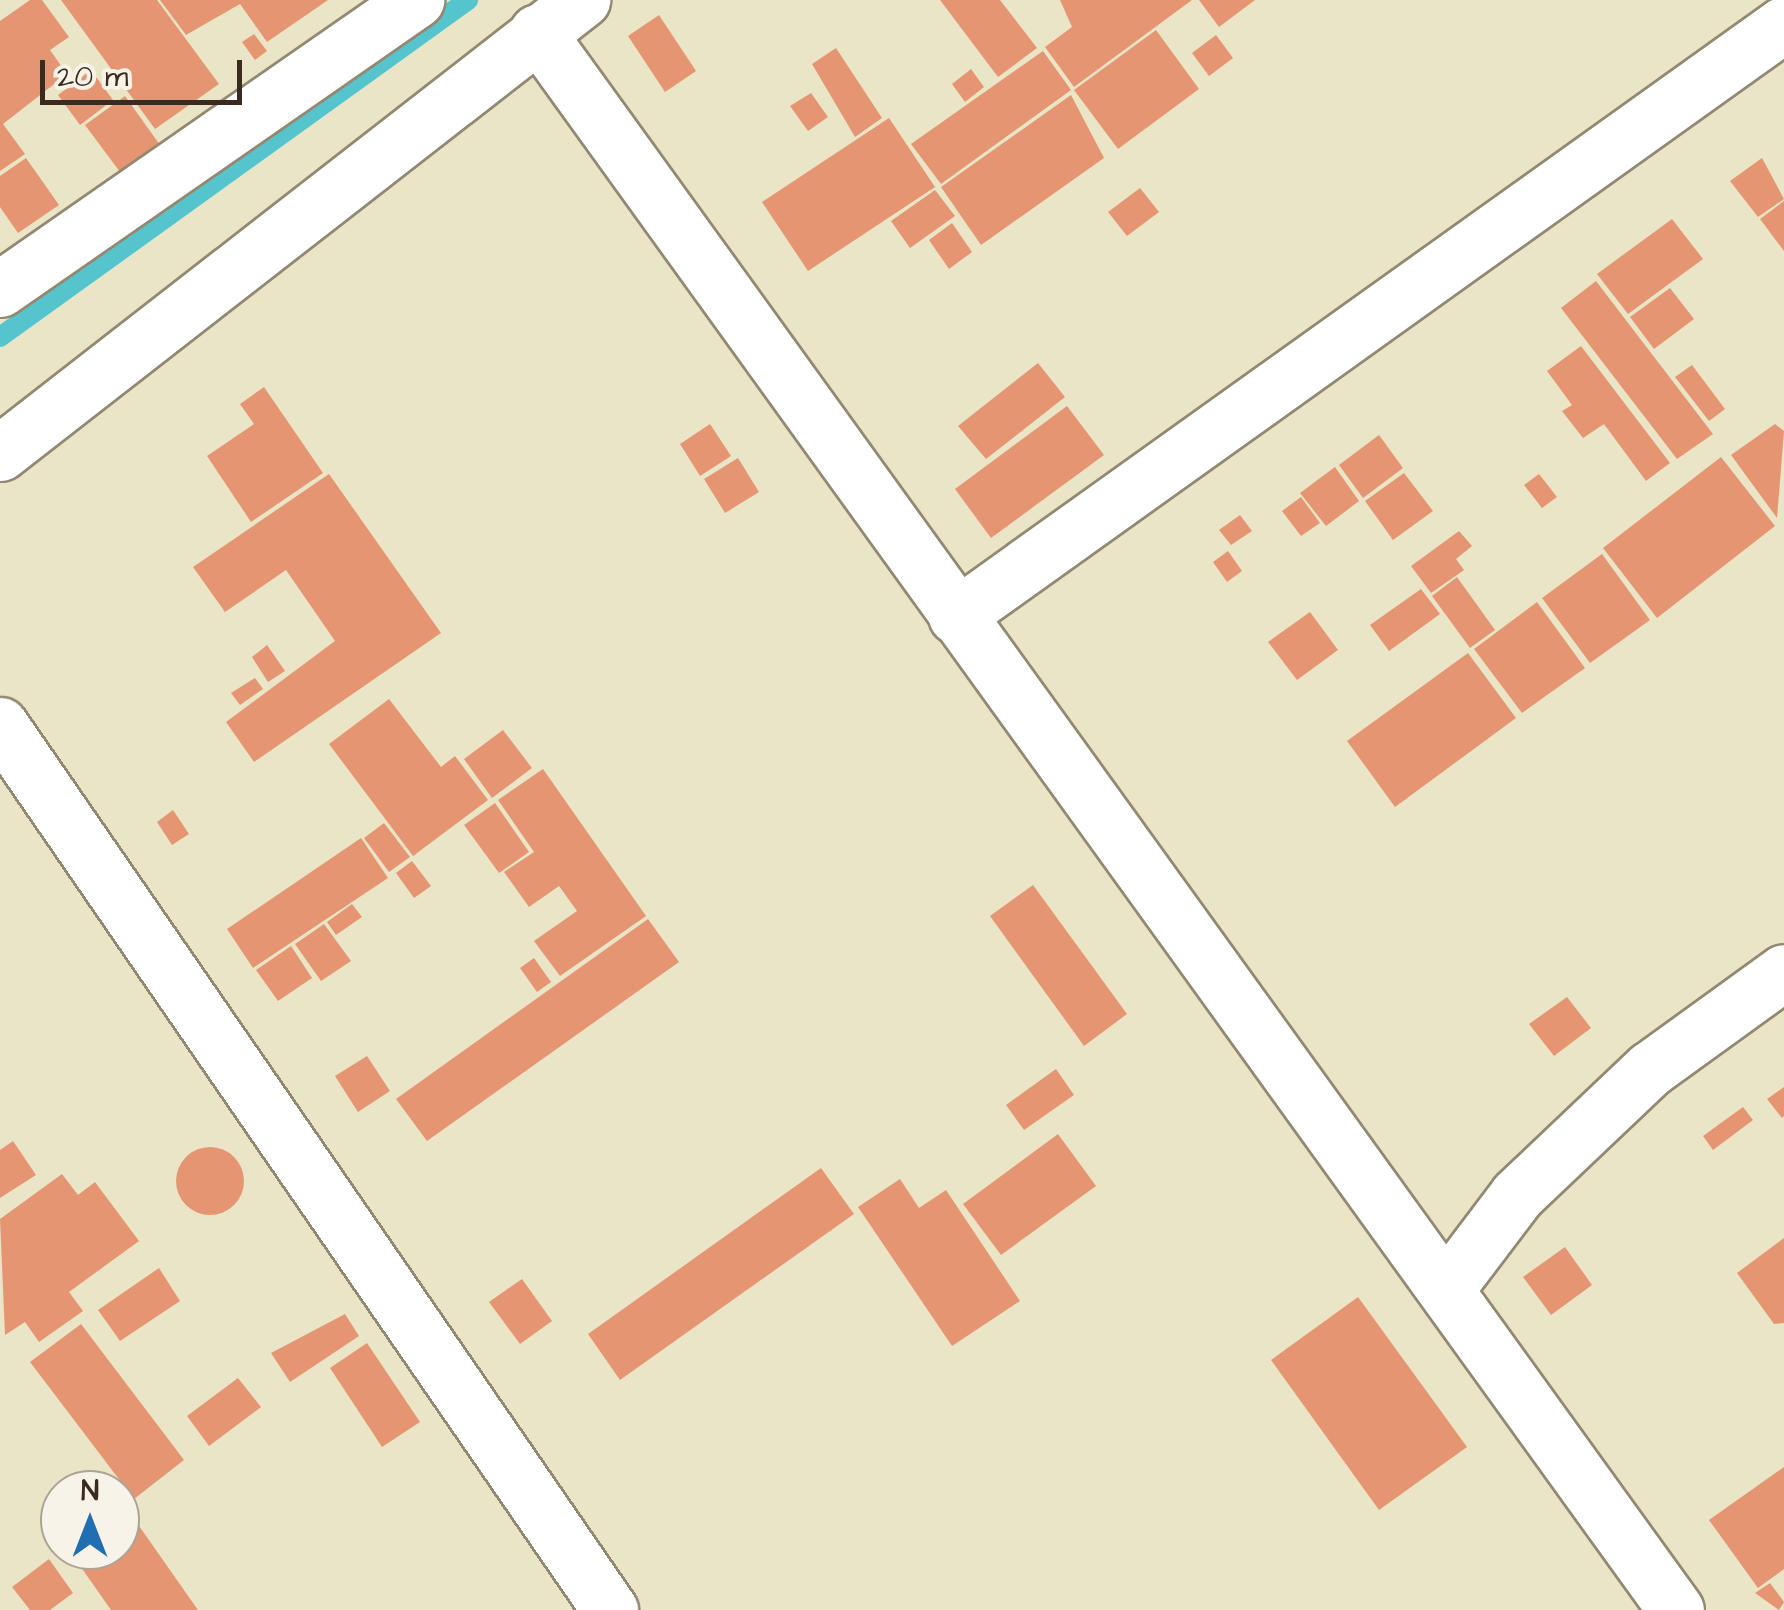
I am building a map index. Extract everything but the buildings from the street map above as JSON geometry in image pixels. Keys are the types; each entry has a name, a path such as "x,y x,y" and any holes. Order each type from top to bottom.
{"street":[{"path":"0,288 416,0"},
{"path":"0,453 582,0"},
{"path":"956,616 1784,24"},
{"path":"537,32 956,616 1450,1285 1676,1610"},
{"path":"0,725 610,1610"},
{"path":"1450,1285 1518,1195 1650,1069 1784,972"}],"waterway":[{"path":"0,337 468,0"}]}
